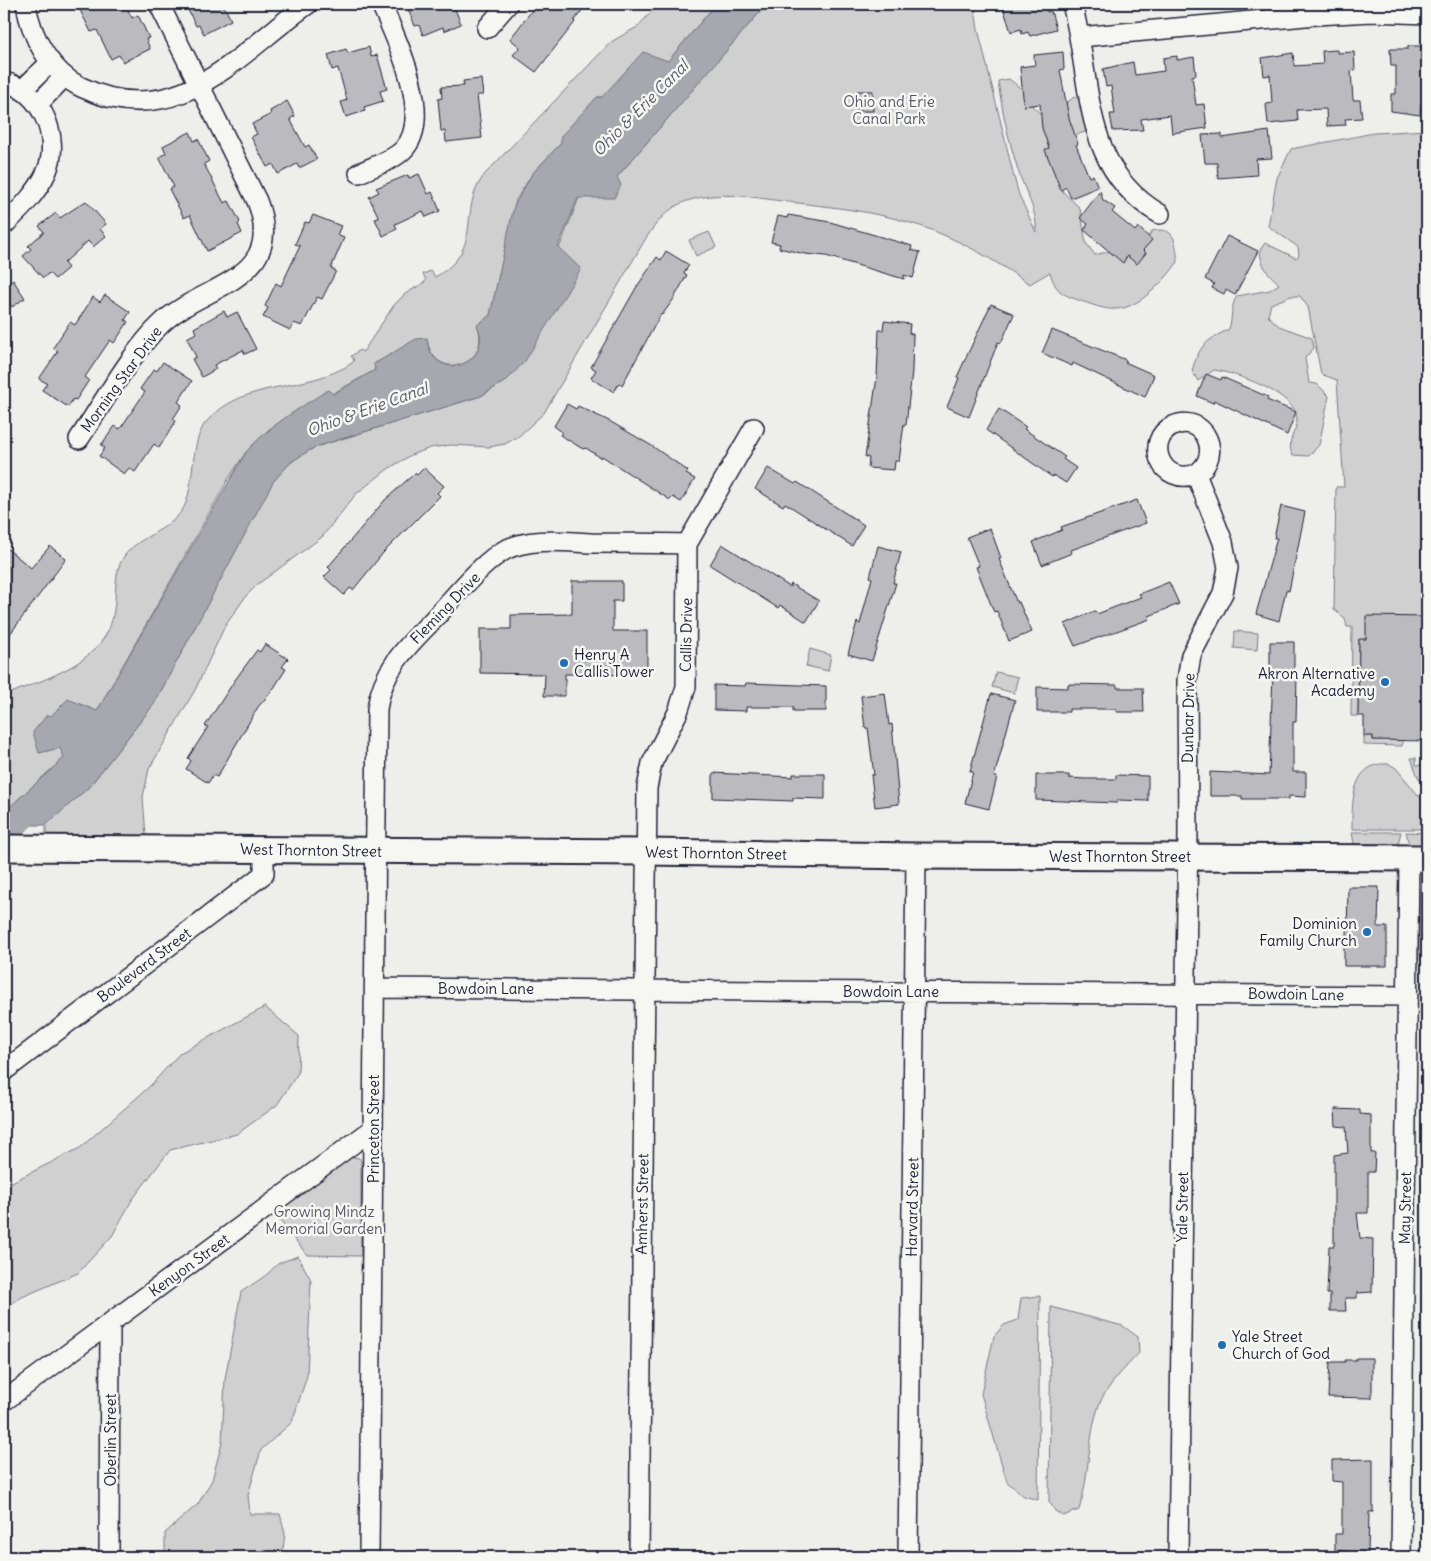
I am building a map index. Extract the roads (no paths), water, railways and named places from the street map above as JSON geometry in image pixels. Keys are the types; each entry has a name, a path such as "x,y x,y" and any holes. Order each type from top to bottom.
{"main road":[{"name":"West Thornton Street","path":"4,848 79,847 916,856 1418,858"}],"street":[{"path":"26,4 35,34 51,62 64,77 103,96 136,100 170,97 199,86 246,55 308,4"},
{"name":"Morning Star Drive","path":"79,439 134,357 160,324 185,304 240,277 254,260 260,249 264,230 262,214 159,4"},
{"path":"359,172 385,162 403,150 413,135 415,127 414,98 411,82 381,4"},
{"path":"487,28 508,4"},
{"path":"1072,4 1080,37 1093,120 1106,156 1124,186 1146,206 1160,214"},
{"path":"1080,37 1316,10 1427,14"},
{"path":"22,90 51,62"},
{"path":"38,104 64,77"},
{"path":"4,82 22,90 38,104 48,130 51,145 48,169 35,191 4,225"},
{"name":"Callis Drive","path":"646,852 649,775 658,750 678,712 686,687 687,544 754,428"},
{"name":"Dunbar Drive","path":"1187,857 1188,668 1196,643 1223,593 1228,568 1223,542 1196,474"},
{"name":"Fleming Drive","path":"377,851 377,709 382,686 396,660 484,568 506,550 528,544 687,544"},
{"name":"Boulevard Street","path":"4,1071 264,874 264,850"},
{"name":"Princeton Street","path":"369,1557 377,851"},
{"name":"Amherst Street","path":"639,1557 646,852"},
{"name":"Harvard Street","path":"908,1557 916,856"},
{"name":"Yale Street","path":"1178,1557 1187,857"},
{"name":"May Street","path":"1401,1557 1408,996 1418,858"},
{"name":"Bowdoin Lane","path":"375,988 1408,996"},
{"name":"Kenyon Street","path":"4,1401 373,1129"},
{"name":"Oberlin Street","path":"108,1557 110,1323"}],"water":[{"path":"716,4 767,4 617,177 621,185 614,198 578,198 558,247 581,269 525,361 507,380 481,396 315,447 291,462 273,482 154,704 89,787 46,825 4,825 4,812 64,758 60,748 39,753 33,732 47,715 51,716 68,699 97,711 246,452 264,434 295,411 328,390 333,394 375,370 374,364 416,339 427,338 431,353 439,362 450,366 461,364 471,359 478,351 480,339 477,325 490,315 514,206 532,174 561,143 561,136 597,97 602,97 643,52 668,61"}],"waterway":[{"name":"Ohio & Erie Canal","path":"4,841 37,808"}],"place":[{"name":"Henry A Callis Tower","path":"564,663"},
{"name":"Akron Alternative Academy","path":"1385,682"},
{"name":"Dominion Family Church","path":"1367,932"},
{"name":"Yale Street Church of God","path":"1222,1345"}],"park label":[{"name":"Ohio and Erie Canal Park","path":"889,110"},
{"name":"Growing Mindz Memorial Garden","path":"324,1220"}]}
